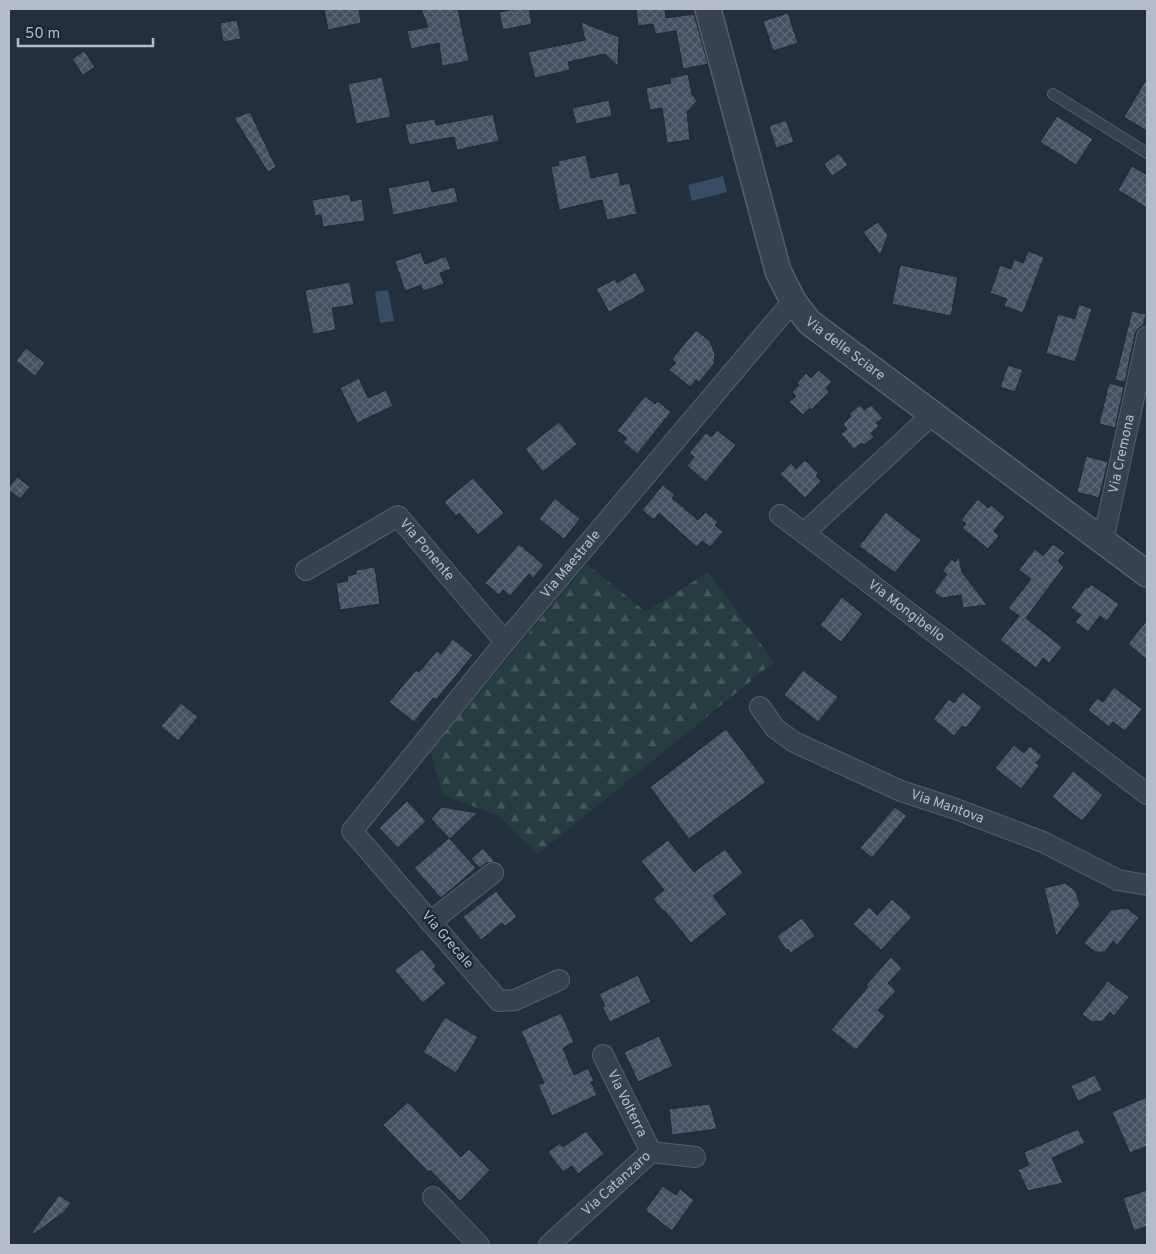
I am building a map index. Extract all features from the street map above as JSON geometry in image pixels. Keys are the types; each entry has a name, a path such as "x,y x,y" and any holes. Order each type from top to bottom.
{"street":[{"name":"Via delle Sciare","path":"708,9 778,271 793,300 809,322 1147,574"},
{"name":"Via Maestrale","path":"352,831 505,642 793,300"},
{"name":"Via Cremona","path":"1103,541 1147,337"},
{"path":"804,533 933,414"},
{"name":"Via Mongibello","path":"780,515 1147,794"},
{"name":"Via Ponente","path":"306,570 398,516 505,642"},
{"name":"Via Mantova","path":"760,707 775,728 794,742 901,790 1043,842 1118,880 1147,885"},
{"name":"Via Grecale","path":"352,831 499,1001 515,1000 559,980"},
{"path":"430,922 493,873"},
{"name":"Via Volterra","path":"603,1055 651,1152"},
{"name":"Via Catanzaro","path":"549,1245 651,1152 695,1157"},
{"path":"433,1197 479,1245"}],"lane":[{"path":"1053,94 1147,153"}],"green space":[{"path":"587,564 646,612 708,572 774,662 538,854 497,815 443,795 430,750"}],"water":[{"path":"723,176 727,192 692,201 688,185"},
{"path":"388,290 394,321 380,323 375,292"}],"building":[{"path":"324,9 359,9 361,23 328,30"},
{"path":"421,9 458,9 469,61 442,66 439,43 411,49 407,31 428,27"},
{"path":"529,9 532,24 503,30 499,12"},
{"path":"636,9 665,9 666,18 694,14 708,64 683,69 676,31 655,34 653,24 638,26"},
{"path":"788,13 798,43 773,51 763,21"},
{"path":"237,20 241,39 223,42 220,23"},
{"path":"581,22 619,37 618,66 605,54 568,62 570,70 535,78 528,52 585,40"},
{"path":"84,51 95,67 83,75 72,59"},
{"path":"688,74 692,94 697,101 687,112 690,140 667,143 662,108 650,110 646,88 671,83 670,78"},
{"path":"382,77 391,117 356,124 348,84"},
{"path":"1147,78 1147,131 1124,117"},
{"path":"609,100 612,116 576,124 572,108"},
{"path":"250,112 276,167 268,172 234,118"},
{"path":"493,114 499,141 457,150 454,137 409,145 405,124 435,119 436,125"},
{"path":"1057,116 1093,139 1076,165 1040,142"},
{"path":"786,120 794,142 776,148 769,126"},
{"path":"839,153 848,165 832,176 824,164"},
{"path":"586,155 591,178 618,172 621,185 630,183 637,214 607,220 602,200 559,210 551,167 559,165 558,161"},
{"path":"1132,166 1147,175 1147,208 1118,190"},
{"path":"429,180 432,192 455,187 458,202 393,215 388,188"},
{"path":"350,194 351,201 362,199 365,221 323,227 321,215 315,216 312,200"},
{"path":"878,222 888,235 880,255 863,232"},
{"path":"1028,251 1044,257 1023,313 1004,306 1007,299 990,293 1000,265 1011,269 1014,259 1023,263"},
{"path":"421,252 425,264 446,256 451,269 440,273 444,284 423,291 421,285 405,291 395,261"},
{"path":"900,265 958,277 951,316 892,304"},
{"path":"635,272 646,291 609,312 596,289 615,279 617,283"},
{"path":"350,282 354,305 332,308 336,330 313,334 305,290"},
{"path":"1079,304 1092,309 1075,362 1046,353 1058,314 1075,319"},
{"path":"1132,311 1146,314 1143,326 1135,334 1125,382 1115,380"},
{"path":"696,330 710,341 715,354 714,364 699,382 696,380 690,387 669,370 676,363 672,359"},
{"path":"26,348 45,363 35,376 16,361"},
{"path":"1008,365 1023,370 1015,392 1000,387"},
{"path":"819,370 832,382 826,388 829,392 811,410 810,408 803,415 789,402 796,396 792,392 806,373 811,378"},
{"path":"359,378 368,398 386,390 393,406 357,423 340,388"},
{"path":"1109,383 1124,387 1115,428 1099,424"},
{"path":"645,396 655,404 658,401 671,412 637,454 623,442 627,438 617,431"},
{"path":"860,405 864,410 871,405 883,418 876,423 879,426 871,433 874,437 864,445 862,443 854,449 841,434 847,429 843,424 851,416 849,414"},
{"path":"559,422 577,444 543,472 525,449"},
{"path":"717,430 736,445 706,482 687,466 694,457 689,453 706,433 712,437"},
{"path":"1086,456 1108,462 1099,498 1077,492"},
{"path":"805,460 818,473 816,476 821,481 805,498 780,474 791,463 796,469"},
{"path":"17,477 30,487 20,499 9,490 9,487"},
{"path":"473,478 504,513 478,535 459,513 456,516 444,502"},
{"path":"663,485 675,495 672,498 698,520 706,512 718,522 715,525 723,532 710,547 702,541 697,547 659,513 654,520 642,510"},
{"path":"555,498 580,519 564,539 539,519"},
{"path":"978,499 988,508 991,505 1005,517 994,531 999,536 988,549 962,528 966,524 961,520"},
{"path":"886,512 921,540 895,573 859,546"},
{"path":"519,544 544,565 533,578 529,574 510,596 503,590 499,595 485,583"},
{"path":"1053,544 1065,553 1058,561 1064,567 1026,618 1062,647 1049,663 1043,658 1036,668 1000,640 1019,616 1008,608 1031,579 1019,570 1035,549 1043,556"},
{"path":"959,557 962,572 987,605 963,608 961,595 942,598 934,592 947,574 942,571 952,559 955,562"},
{"path":"375,567 380,604 340,610 336,583 348,581 347,576 356,574 356,570"},
{"path":"1091,584 1119,604 1107,621 1100,616 1088,632 1075,622 1081,615 1071,608 1086,587 1088,588"},
{"path":"842,597 863,614 841,642 820,625"},
{"path":"1147,620 1147,660 1128,644"},
{"path":"453,639 473,655 436,700 433,698 414,722 389,702 416,670 419,672 437,651 441,654"},
{"path":"803,670 838,697 818,722 784,695"},
{"path":"1114,687 1142,709 1125,731 1113,722 1109,727 1088,710 1097,698 1103,702"},
{"path":"962,692 982,707 966,728 962,726 954,736 933,719 949,699 954,703"},
{"path":"181,703 198,717 178,741 161,726"},
{"path":"726,729 766,782 689,839 650,787"},
{"path":"1014,745 1024,753 1030,746 1042,756 1036,763 1040,765 1021,789 995,768"},
{"path":"1073,771 1103,795 1082,821 1052,797"},
{"path":"407,801 426,821 398,848 379,828"},
{"path":"442,807 477,813 450,839 431,819"},
{"path":"895,807 907,816 872,858 860,848"},
{"path":"449,838 476,868 441,898 414,868"},
{"path":"668,840 694,872 725,849 743,873 713,896 727,914 691,943 653,899 664,890 641,861"},
{"path":"483,848 495,862 486,863 480,868 471,859"},
{"path":"1065,883 1075,890 1080,905 1056,936 1044,888"},
{"path":"496,891 517,917 505,926 502,923 481,940 463,917"},
{"path":"892,899 912,917 881,950 853,924 869,907 877,915"},
{"path":"1127,908 1139,918 1117,945 1113,941 1105,952 1095,952 1084,943 1111,910"},
{"path":"802,918 815,936 791,953 788,949 786,950 777,936"},
{"path":"422,949 436,966 433,969 446,983 423,1003 394,970"},
{"path":"891,957 902,968 888,983 896,991 878,1010 885,1016 856,1050 831,1030 868,987 866,985"},
{"path":"638,975 651,1002 610,1022 602,1007 605,1006 599,994"},
{"path":"1108,981 1129,997 1114,1016 1110,1012 1103,1021 1092,1022 1082,1014"},
{"path":"561,1013 574,1042 563,1048 574,1075 588,1068 594,1081 591,1082 597,1095 552,1116 538,1085 544,1083 521,1031"},
{"path":"445,1017 478,1037 456,1073 423,1052"},
{"path":"659,1036 673,1066 638,1082 624,1052"},
{"path":"1095,1075 1102,1090 1078,1101 1071,1086"},
{"path":"1147,1097 1147,1146 1130,1153 1112,1112"},
{"path":"408,1102 461,1157 469,1149 490,1170 460,1201 430,1170 428,1172 383,1125"},
{"path":"710,1104 717,1129 672,1135 669,1109"},
{"path":"1078,1129 1085,1143 1052,1158 1063,1183 1028,1191 1018,1170 1029,1165 1024,1152"},
{"path":"586,1131 604,1154 578,1174 572,1166 563,1172 548,1152 560,1143 563,1147"},
{"path":"663,1186 676,1195 680,1189 694,1200 672,1231 645,1210"},
{"path":"1147,1190 1147,1226 1134,1231 1123,1198"},
{"path":"59,1195 71,1203 64,1212 34,1234 32,1232"}]}
